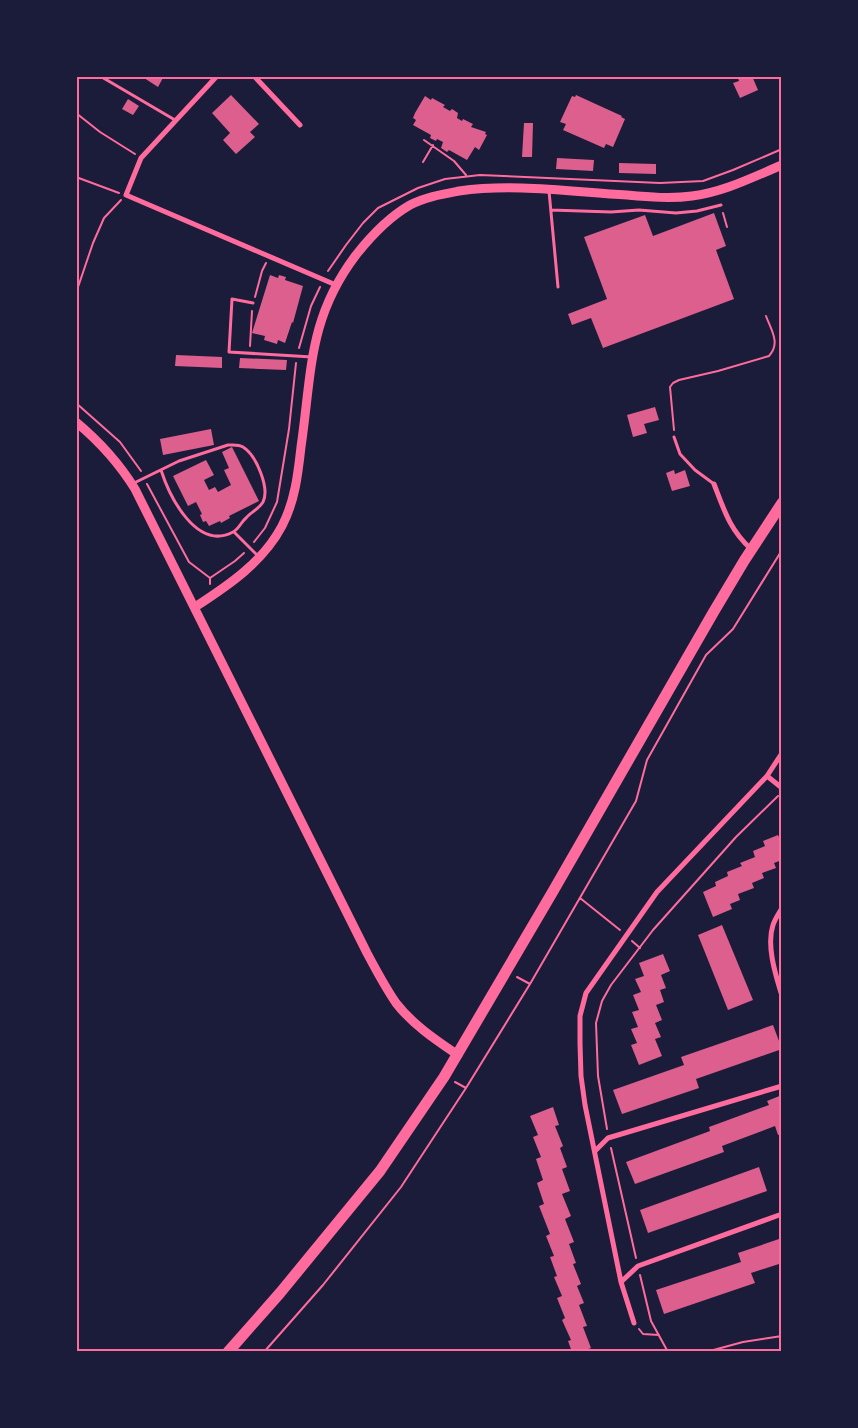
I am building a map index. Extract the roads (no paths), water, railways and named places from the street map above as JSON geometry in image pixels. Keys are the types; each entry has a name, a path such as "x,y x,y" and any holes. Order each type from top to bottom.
{"highway":[{"path":"228,1352 280,1293 380,1171 458,1055 751,549 782,504"}],"street":[{"path":"217,76 141,158 126,195 324,278 336,285"},
{"path":"254,76 300,125"},
{"path":"195,607 243,573 260,558 281,528 294,495 304,433 312,357 324,311 336,285 365,243 390,219 411,205 440,194 470,190 504,188 660,197 691,196 716,191 782,165"},
{"path":"76,422 96,438 121,467 132,484 367,953 387,989 397,1004 411,1018 458,1055"},
{"path":"714,484 728,520 738,537 751,549"},
{"path":"634,1323 621,1282 585,1105 581,1076 580,1016 586,993 657,892 767,776 782,753"},
{"path":"767,776 782,788"},
{"path":"782,908 772,926 771,948 782,996"},
{"path":"595,1151 608,1138 782,1086"},
{"path":"621,1282 638,1266 782,1214"}],"lane":[{"path":"100,76 176,121"},
{"path":"549,191 558,287"},
{"path":"550,210 611,212 639,210 676,213 697,211 721,205"},
{"path":"253,303 232,299 229,352 312,357"},
{"path":"674,437 680,454 695,470 714,484"},
{"path":"132,484 179,461 228,445 241,446 247,450 261,473 265,495 259,507 245,518 234,532 224,536 212,536 199,531 193,526 171,494 161,470"},
{"path":"234,532 260,558"}]}
